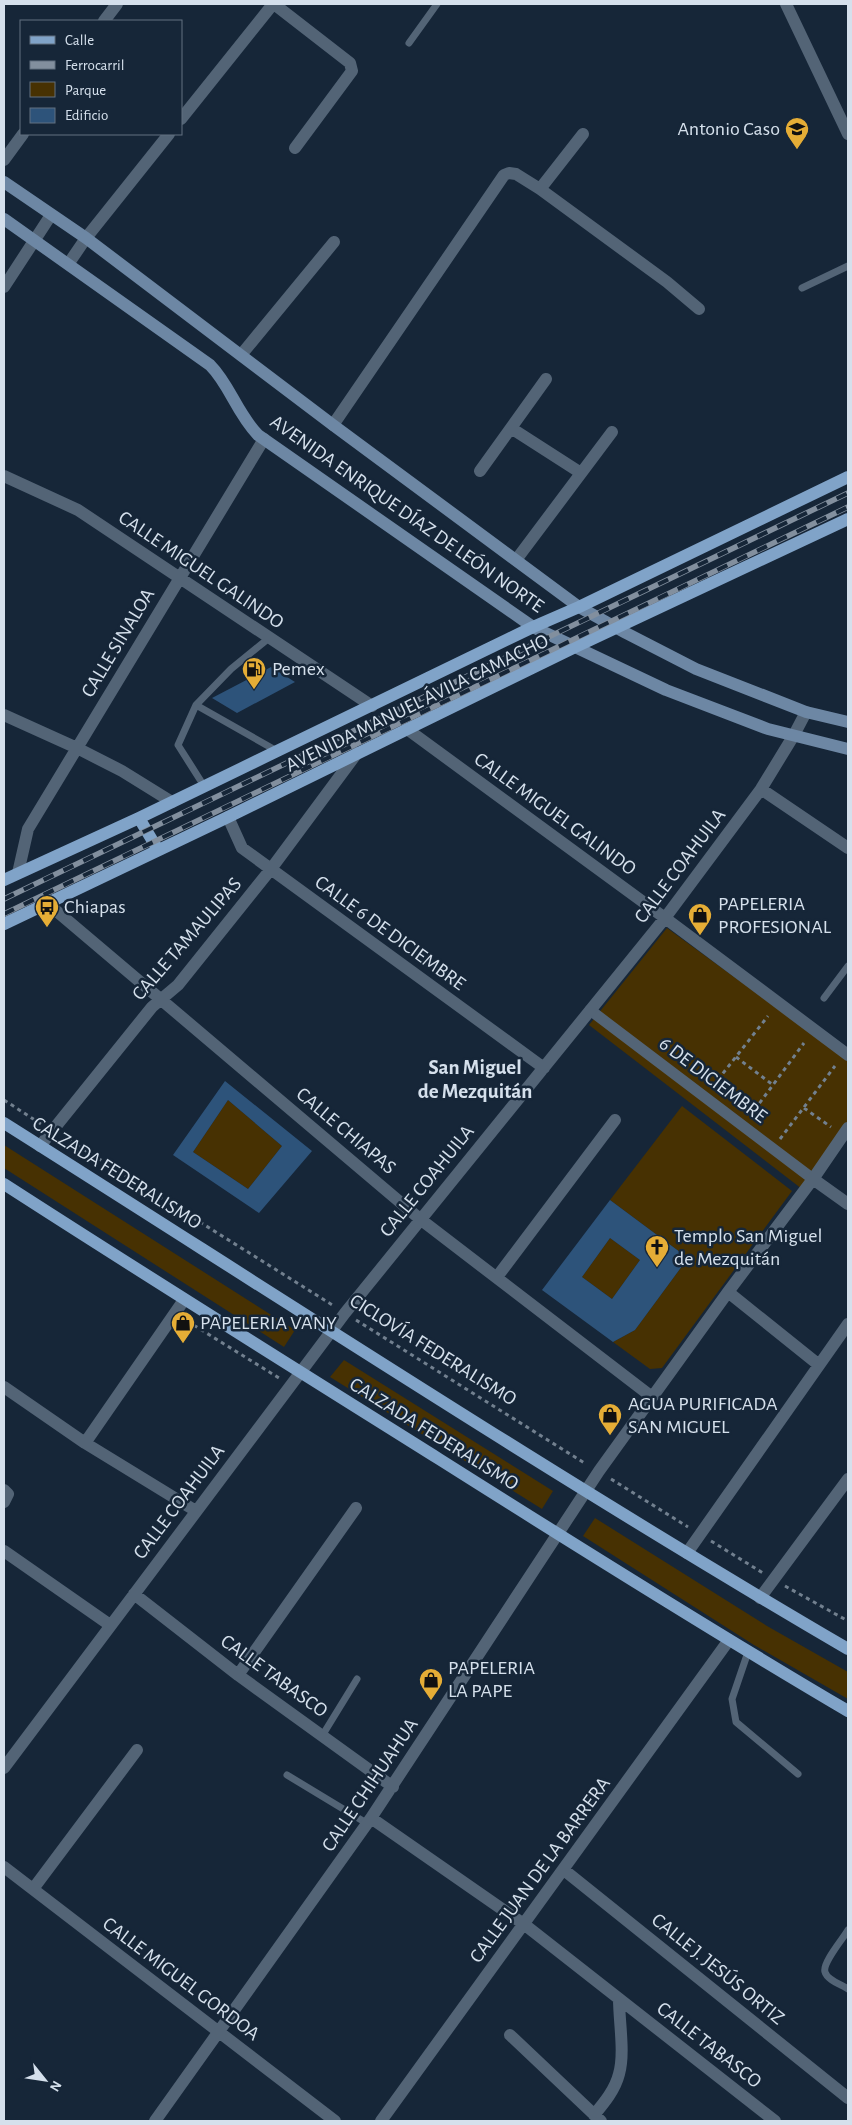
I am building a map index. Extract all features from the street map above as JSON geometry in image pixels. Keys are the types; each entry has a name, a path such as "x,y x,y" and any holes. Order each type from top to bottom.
{"main road":[{"name":"AVENIDA ENRIQUE DÍAZ DE LEÓN NORTE","path":"4,182 86,238 333,425 580,607 696,669 806,712 847,719"},
{"name":"AVENIDA ENRIQUE DÍAZ DE LEÓN NORTE","path":"4,219 210,364 220,374 245,422 264,439 533,627 666,690 768,729 848,749"},
{"name":"AVENIDA MANUEL ÁVILA CAMACHO","path":"4,880 139,818 848,477"},
{"name":"AVENIDA MANUEL ÁVILA CAMACHO","path":"4,924 575,647 848,519"},
{"path":"139,818 158,850"},
{"name":"CALZADA FEDERALISMO","path":"4,1123 586,1491 760,1598 848,1649"},
{"name":"CALZADA FEDERALISMO","path":"4,1185 558,1534 748,1652 848,1711"}],"street":[{"path":"105,20 117,4"},
{"path":"182,118 274,4 350,63 352,67 352,71 295,148"},
{"path":"786,4 848,134"},
{"path":"540,189 583,134"},
{"path":"4,160 22,135"},
{"path":"69,263 86,238 168,135"},
{"path":"333,425 504,175 509,173 516,174 540,189 667,282 699,309"},
{"path":"4,287 50,215"},
{"path":"240,355 334,242"},
{"path":"480,471 546,379"},
{"path":"511,428 581,473"},
{"path":"516,560 612,432"},
{"name":"CALLE SINALOA","path":"18,873 28,829 264,439"},
{"name":"CALLE MIGUEL GALINDO","path":"4,476 78,510 372,706"},
{"name":"CALLE COAHUILA","path":"4,1768 345,1313 420,1218 665,918 760,789 806,712"},
{"path":"4,715 122,771 172,802"},
{"name":"CALLE MIGUEL GALINDO","path":"407,729 848,1055"},
{"name":"CALLE TAMAULIPAS","path":"40,1146 152,1007 178,985 272,870 357,754"},
{"path":"760,789 848,848"},
{"name":"CALLE 6 DE DICIEMBRE","path":"228,817 242,848 544,1068"},
{"name":"CALLE CHIAPAS","path":"47,903 420,1218 652,1397"},
{"name":"6 DE DICIEMBRE","path":"590,1010 813,1179"},
{"path":"497,1277 616,1120"},
{"name":"CALLE CHIHUAHUA","path":"155,2121 393,1787 599,1471 728,1292 813,1179 848,1128"},
{"path":"813,1179 848,1204"},
{"path":"728,1292 819,1365"},
{"path":"85,1443 184,1300"},
{"path":"687,1553 848,1324"},
{"path":"4,1387 85,1443 196,1511"},
{"path":"760,1598 848,1479"},
{"path":"238,1675 356,1508"},
{"path":"4,1552 110,1625"},
{"name":"CALLE TABASCO","path":"134,1594 238,1675 393,1787"},
{"name":"CALLE JUAN DE LA BARRERA","path":"382,2121 729,1640"},
{"path":"33,1889 137,1750"},
{"name":"CALLE TABASCO","path":"369,1821 525,1925 775,2121"},
{"name":"CALLE MIGUEL GORDOA","path":"4,1867 219,2030 335,2121"},
{"name":"CALLE J. JESÚS ORTIZ","path":"564,1870 848,2098"},
{"path":"510,2035 598,2118 619,2074 621,2054 619,1999"}],"lane":[{"path":"409,43 436,4"},
{"path":"802,288 848,266"},
{"path":"204,786 178,745 196,705 231,668 269,638"},
{"path":"196,705 277,751"},
{"path":"824,998 848,966"},
{"path":"748,1652 732,1699 736,1722 798,1774"},
{"path":"322,1736 357,1679"},
{"path":"287,1774 369,1821"},
{"path":"848,1930 825,1965 825,1973 828,1977 848,1989"}],"path":[{"path":"705,1097 768,1016"},
{"path":"743,1126 804,1043"},
{"path":"736,1057 773,1085"},
{"path":"773,1149 835,1066"},
{"name":"CICLOVÍA FEDERALISMO","path":"4,1100 773,1580 848,1621"},
{"path":"804,1108 831,1128"}],"green space":[{"path":"667,928 848,1060 848,1123 802,1189 589,1025"},
{"path":"228,1100 282,1146 248,1189 193,1152"},
{"path":"682,1106 792,1191 662,1368 650,1369 613,1342 635,1330 688,1258 610,1200"},
{"path":"4,1145 295,1330 284,1347 4,1168"},
{"path":"610,1238 640,1260 612,1299 582,1277"},
{"path":"344,1360 553,1491 542,1509 330,1377"},
{"path":"595,1518 767,1626 848,1672 848,1699 754,1645 583,1536"}],"building":[{"name":"Pemex","path":"271,667 295,682 237,713 212,698"},
{"path":"225,1081 312,1151 259,1213 173,1155","holes":["228,1100 282,1146 248,1189 193,1152"]},
{"name":"Templo San Miguel de Mezquitán","path":"610,1200 688,1258 635,1330 613,1342 542,1290","holes":["610,1238 640,1260 612,1299 582,1277"]}],"railway":[{"path":"4,899 848,493"},
{"path":"4,914 848,507"}],"place":[{"name":"Antonio Caso","path":"797,150"},
{"name":"Pemex","path":"254,690"},
{"name":"Chiapas","path":"47,928"},
{"name":"PAPELERIA PROFESIONAL","path":"700,936"},
{"name":"Templo San Miguel de Mezquitán","path":"657,1268"},
{"name":"PAPELERIA VANY","path":"183,1344"},
{"name":"AGUA PURIFICADA SAN MIGUEL","path":"610,1436"},
{"name":"PAPELERIA LA PAPE","path":"431,1701"}],"district":[{"name":"San Miguel de Mezquitán","path":"475,1079"}]}
